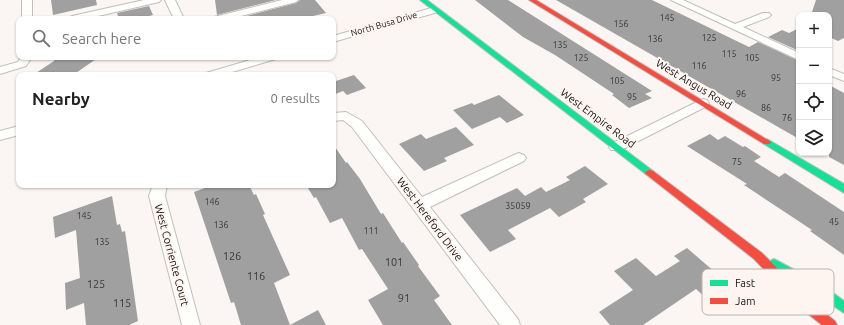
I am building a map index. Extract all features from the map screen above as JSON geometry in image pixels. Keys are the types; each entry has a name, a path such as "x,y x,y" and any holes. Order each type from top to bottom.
{"street":[{"path":"27,0 27,16"},
{"path":"85,16 156,0"},
{"path":"170,0 178,16"},
{"path":"229,16 293,0"},
{"name":"West Empire Road","path":"423,0 758,256 771,269"},
{"name":"West Angus Road","path":"532,0 844,189"},
{"path":"676,0 796,56"},
{"name":"North Busa Drive","path":"336,38 435,10"},
{"path":"735,27 766,15"},
{"path":"0,71 24,60"},
{"path":"223,72 262,60"},
{"path":"832,72 844,78"},
{"path":"616,147 703,103"},
{"name":"West Hereford Drive","path":"340,116 357,124 511,325"},
{"path":"0,136 16,131"},
{"path":"420,205 520,158"},
{"name":"West Corriente Court","path":"159,188 156,196 191,325"},
{"name":"West Empire Road","path":"758,256 782,269"},
{"name":"West Empire Road","path":"834,301 844,308"},
{"name":"West Empire Road","path":"818,315 831,325"}],"building":[{"path":"51,0 96,0 97,5 53,15"},
{"path":"215,0 276,0 217,15"},
{"path":"300,0 315,0 326,13 313,16 246,16 296,3"},
{"path":"475,0 508,0 652,91 645,94 652,98 629,108 612,95 614,94 555,55 523,37"},
{"path":"556,0 652,0 749,47 758,42 796,60 796,137"},
{"path":"816,0 844,0 844,38 838,41 832,38 832,12 812,12"},
{"path":"149,6 153,15 118,16 117,13"},
{"path":"782,30 789,33 796,30 796,50 768,37"},
{"path":"95,60 77,72 38,72 54,61"},
{"path":"354,75 366,88 347,95 343,91 336,94 336,81"},
{"path":"832,87 844,93 844,165 829,157 832,156"},
{"path":"499,95 524,115 507,123 500,117 472,129 453,110 472,103 474,105"},
{"path":"456,127 474,145 444,158 447,161 424,171 399,144 421,134 426,139"},
{"path":"710,134 718,140 725,136 743,147 745,146 761,157 754,161 779,177 785,173 844,212 844,255 810,231 812,230 744,185 747,184 687,146"},
{"path":"336,148 360,179 381,214 383,213 402,243 403,242 440,296 434,300 452,325 383,325 368,300 388,289 362,249 359,250 342,218 330,223 316,197 314,198 308,188 336,188"},
{"path":"585,166 608,184 583,199 586,202 559,217 550,208 508,230 516,239 490,252 460,215 517,188 525,196 541,187 546,192 570,180 566,177"},
{"path":"205,188 250,188 254,195 256,194 265,214 263,215 290,275 274,283 290,325 241,325 234,302 231,303 194,192"},
{"path":"112,196 117,225 120,224 122,232 125,231 138,321 129,325 86,325 84,303 66,310 65,283 80,278 76,230 55,238 53,217"},
{"path":"687,248 711,269 702,269 702,294 696,289 643,325 610,325 599,312 633,290 614,271 636,258 656,276 680,261 674,256"},
{"path":"318,310 326,325 290,325"}],"traffic: fast":[{"path":"423,0 650,173"},
{"path":"767,142 844,189"},
{"path":"774,264 783,269"},
{"path":"834,301 844,308"}],"traffic: jam":[{"path":"532,0 767,142"},
{"path":"650,173 758,256 771,269"},
{"path":"818,315 831,325"}]}
